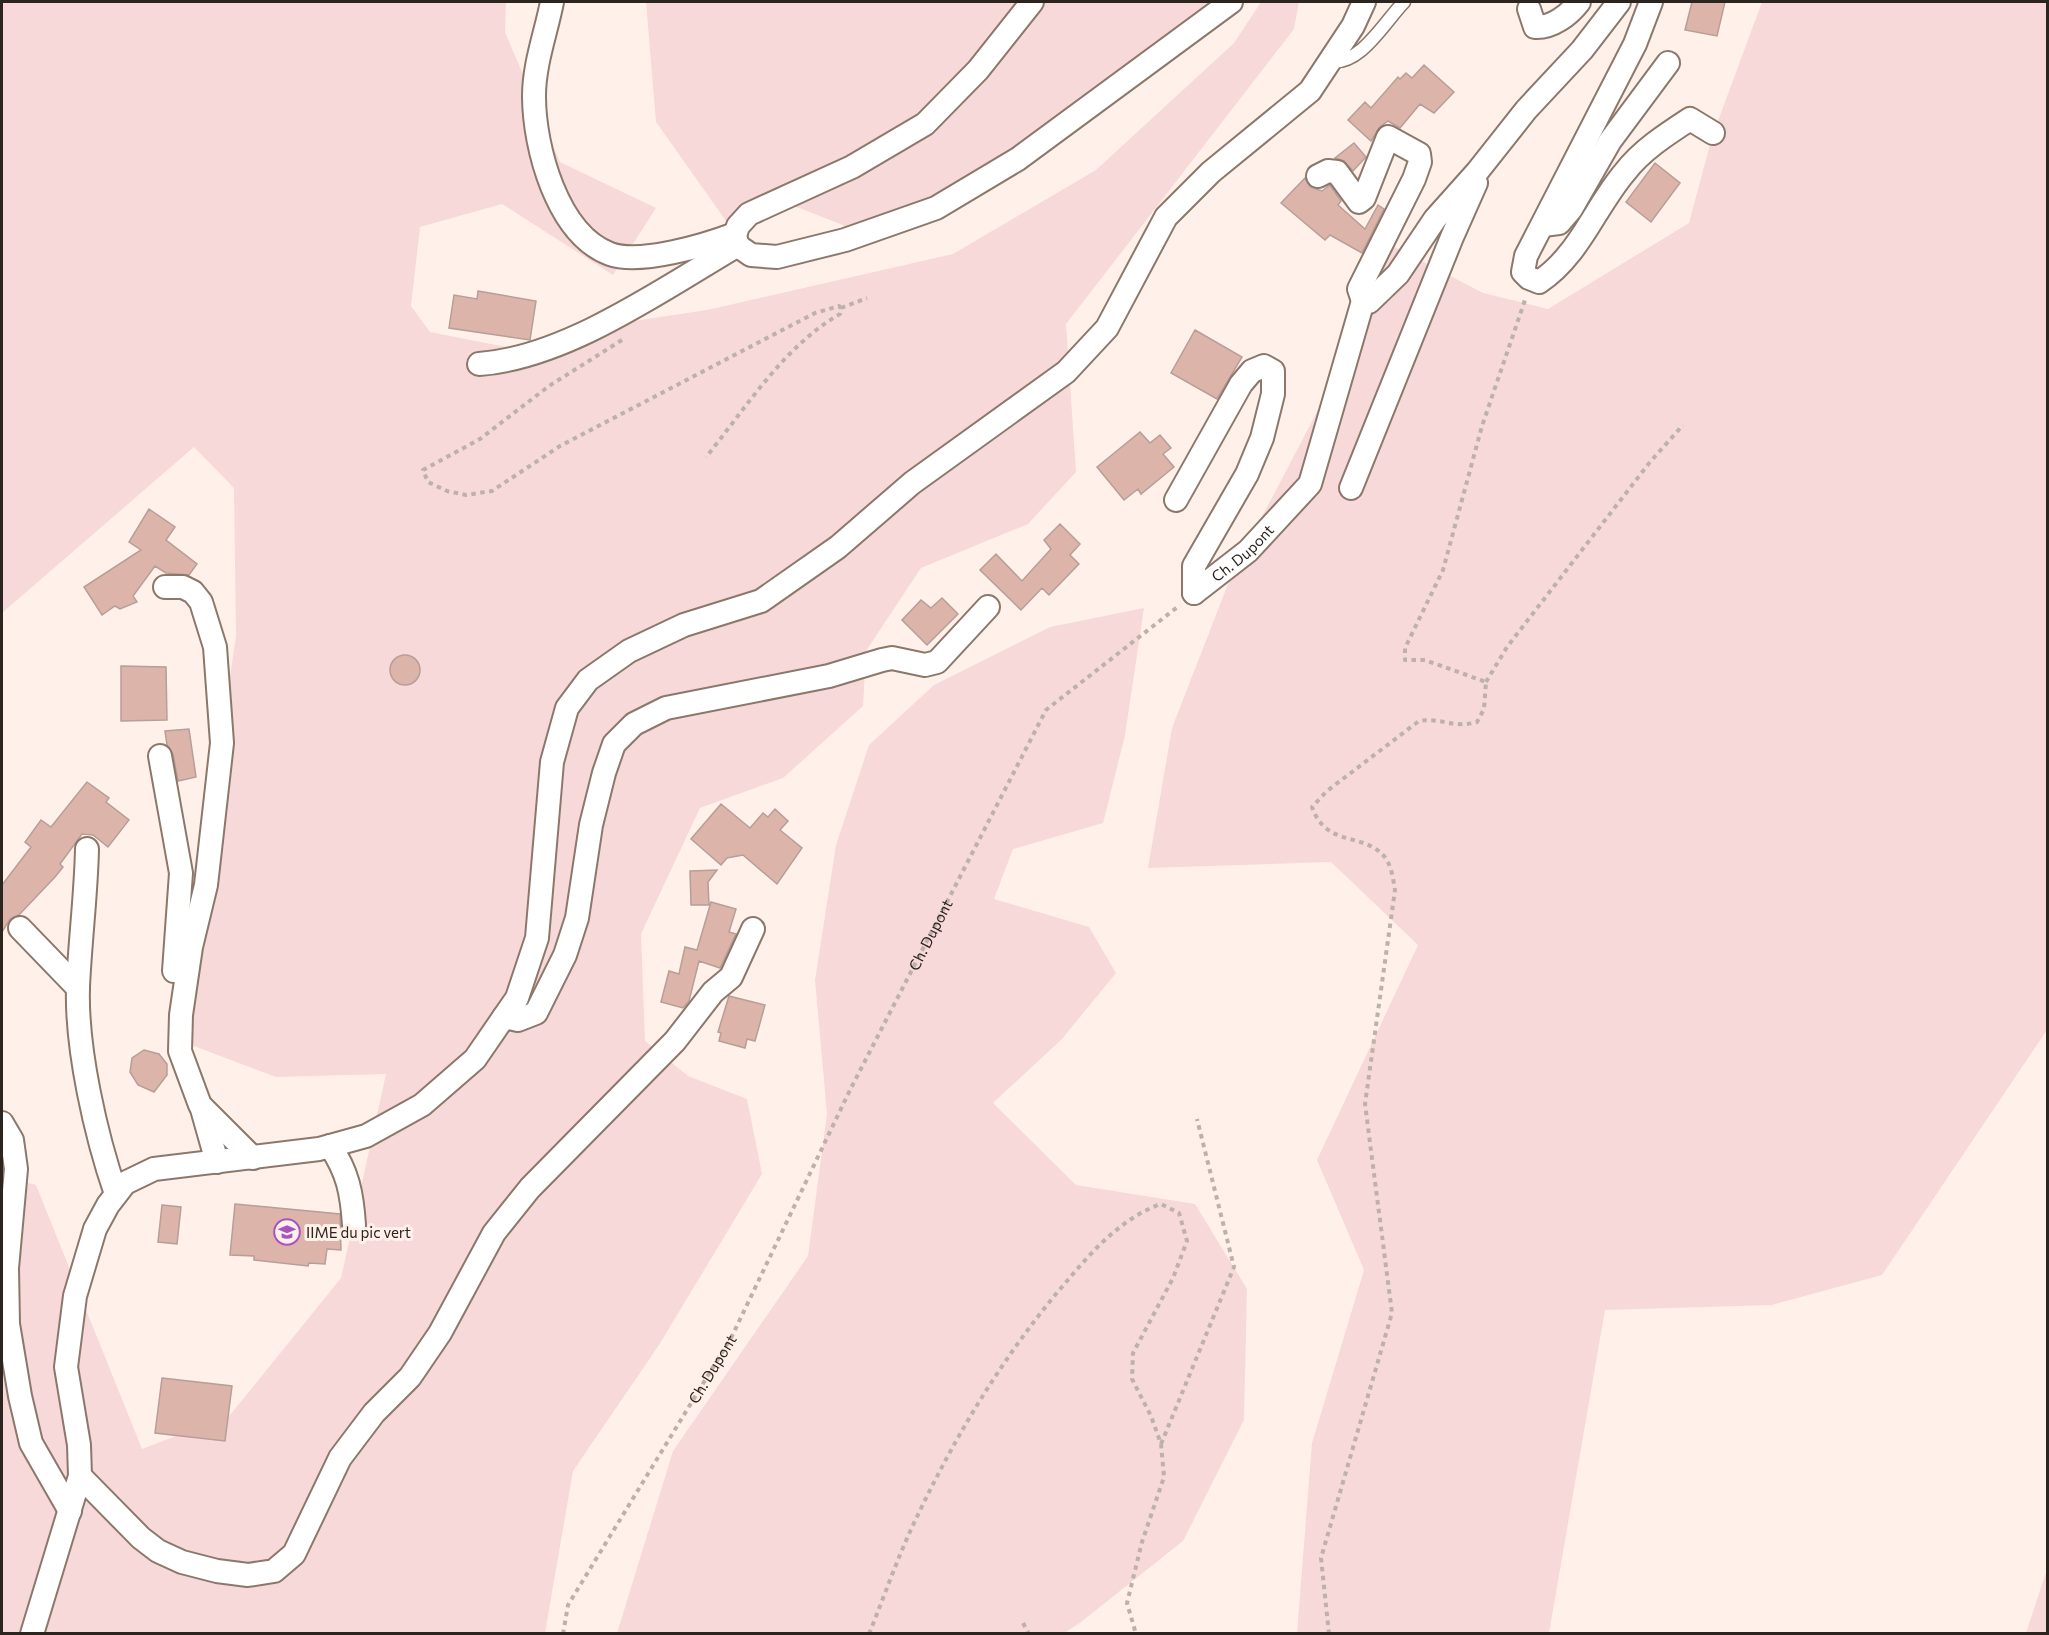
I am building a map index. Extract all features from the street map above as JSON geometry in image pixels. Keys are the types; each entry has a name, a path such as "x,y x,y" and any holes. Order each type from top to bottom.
{"street":[{"path":"552,2 537,63 534,96 537,129 560,206 580,236 610,254 641,255 736,239"},
{"path":"479,364 503,362 593,329 736,239 738,226 749,214 852,167 925,124 978,70 1032,2"},
{"path":"736,239 751,255 777,257 845,240 936,208 1018,159 1231,2"},
{"path":"32,1634 80,1476 79,1445 66,1367 75,1296 95,1229 116,1194 125,1183 154,1170 330,1146 366,1136 422,1106 475,1059 517,998 537,939 552,762 567,708 588,680 629,651 684,625 761,601 838,547 912,483 1066,372 1107,328 1166,217 1211,172 1310,91 1353,26 1364,2"},
{"path":"1529,9 1535,27 1545,28 1573,9 1578,2"},
{"path":"1363,301 1369,302 1398,274 1435,219 1481,168 1526,110 1582,50 1619,2"},
{"path":"1651,2 1635,44 1526,256 1523,272 1539,282 1552,273 1604,206 1625,172 1659,140 1690,119 1713,133"},
{"path":"1543,225 1559,223 1571,209 1610,141 1668,63"},
{"name":"Ch. Dupont","path":"1194,593 1248,551 1310,484 1363,301 1359,289 1414,179 1420,162 1419,154 1388,137 1364,198 1359,202 1337,172 1328,171 1318,176"},
{"path":"1351,488 1481,168"},
{"path":"1176,501 1240,384 1252,371 1264,366 1273,371 1273,394 1262,438 1247,474 1194,566 1194,593"},
{"path":"165,587 183,587 193,592 201,602 215,647 222,743 206,885 191,947 181,1015 180,1051"},
{"path":"504,1017 518,1020 536,1013 565,955 577,918 591,825 604,773 614,744 634,724 666,708 829,676 882,660 892,658 925,665 937,662 988,607"},
{"path":"160,756 181,873 174,981 180,1051 200,1105 217,1162"},
{"path":"87,849 86,903 78,988 83,1056 103,1149 116,1194"},
{"path":"20,928 78,988"},
{"path":"80,1476 141,1538 158,1551 183,1562 216,1571 248,1575 274,1571 294,1554 340,1458 374,1413 410,1377 440,1333 494,1233 530,1188 675,1041 713,992 731,977 753,929"},
{"path":"200,1105 253,1158"},
{"path":"2,1123 12,1140 16,1169 7,1268 8,1324 20,1396 31,1443 70,1511"},
{"path":"330,1146 352,1190 354,1225"}],"lane":[{"path":"1329,61 1348,61 1358,54 1404,2"}],"path":[{"path":"1486,682 1425,660 1405,660 1404,655 1405,648 1443,570 1482,426 1531,279"},
{"path":"630,336 549,386 480,439 423,470 428,482 447,491 466,495 492,491 560,446 815,313 836,306 841,308 867,298"},
{"path":"706,457 788,356 820,326 840,314 841,308"},
{"path":"1329,1634 1321,1558 1392,1313 1365,1104 1395,890 1392,873 1383,855 1366,844 1341,838 1316,820 1312,807 1327,790 1419,721 1427,720 1463,726 1477,722 1485,709 1486,682 1507,647 1650,462 1683,424"},
{"name":"Ch. Dupont","path":"564,1634 568,1605 732,1336 850,1090 1046,710 1194,593"},
{"path":"1161,1444 1234,1267 1197,1119"},
{"path":"869,1634 913,1525 965,1423 1031,1323 1089,1256 1138,1212 1161,1204 1179,1213 1187,1241 1173,1278 1133,1353 1132,1379 1151,1416 1161,1444 1164,1478 1142,1542 1127,1603 1136,1634"},
{"path":"1023,1623 1029,1634"}],"shaded area":[{"path":"2,2 506,2 505,32 560,162 656,208 613,275 502,204 420,227 411,306 430,332 527,351 627,322 707,310 953,254 1096,170 1234,43 1261,2 1299,2 1294,29 1066,324 1076,472 1028,524 921,568 866,651 863,706 783,778 700,808 641,934 645,1041 688,1076 747,1099 762,1174 659,1345 573,1471 545,1633 2,1633 2,1176 36,1185 142,1449 230,1415 341,1278 386,1074 276,1077 186,1043 206,839 236,636 234,488 194,447 2,613"},
{"path":"646,2 1227,2 1113,85 875,238 782,201 744,224 760,269 656,122"},
{"path":"1762,2 2047,2 2047,1030 1882,1275 1772,1305 1605,1310 1549,1633 1297,1633 1312,1443 1364,1270 1317,1160 1418,945 1331,862 1148,868 1172,728 1242,548 1265,511 1338,372 1387,243 1483,293 1548,309 1689,223 1712,137"},
{"path":"1144,608 1125,735 1103,823 1013,849 994,899 1089,927 1116,973 1062,1039 993,1103 1076,1185 1195,1204 1247,1289 1244,1420 1183,1541 1063,1634 617,1633 673,1451 808,1256 827,1114 815,980 836,845 869,745 934,685 1050,627"},
{"path":"2047,1571 2047,1633 2026,1633 2044,1578"}],"building":[{"path":"1692,2 1725,2 1717,36 1685,30"},
{"path":"1424,65 1454,92 1434,113 1420,104 1400,128 1388,121 1380,127 1371,141 1348,120 1365,102 1371,108 1398,77 1400,79 1406,73 1412,78"},
{"path":"1354,143 1366,157 1353,171 1344,161 1335,158"},
{"path":"1655,163 1680,183 1651,222 1626,202"},
{"path":"1305,178 1310,187 1322,191 1330,185 1341,201 1338,205 1365,229 1378,205 1384,209 1362,253 1330,235 1325,240 1281,203"},
{"path":"478,291 536,301 530,340 449,328 454,295 477,299"},
{"path":"1195,330 1242,357 1217,399 1171,373"},
{"path":"1140,432 1150,443 1160,435 1171,448 1163,454 1174,467 1141,494 1138,489 1124,500 1097,467"},
{"path":"149,509 175,527 166,540 197,564 189,575 166,573 155,566 133,596 137,602 120,609 115,606 102,615 84,587 141,550 129,542"},
{"path":"1060,524 1080,544 1070,555 1079,564 1049,595 1042,588 1021,610 980,570 996,554 1022,581 1051,549 1044,540"},
{"path":"942,598 958,614 927,645 902,620 921,600 931,608"},
{"path":"405,655 416,659 420,670 416,681 405,685 394,681 390,670 394,659"},
{"path":"121,666 166,667 167,720 121,721"},
{"path":"189,729 196,777 178,781 173,754 167,745 165,731"},
{"path":"87,782 109,798 106,802 129,820 108,847 93,835 82,834 60,864 63,867 55,877 19,915 10,919 2,932 2,885 31,847 25,842 41,820 51,827"},
{"path":"721,804 750,828 763,813 768,817 775,809 788,821 780,830 802,848 777,884 743,855 727,858 721,865 691,839"},
{"path":"717,870 708,882 709,905 691,905 690,871"},
{"path":"711,902 736,909 729,932 736,934 720,968 699,961 689,1001 683,1008 661,1002 669,971 679,974 685,947 697,950"},
{"path":"729,996 765,1005 755,1041 747,1039 745,1048 719,1041 721,1033 718,1032"},
{"path":"144,1050 159,1054 167,1064 167,1075 154,1092 138,1085 130,1072 132,1058"},
{"name":"IIME du pic vert","path":"235,1204 340,1214 341,1250 327,1249 325,1264 309,1263 308,1266 254,1260 254,1256 230,1255"},
{"path":"162,1205 181,1207 177,1244 158,1242"},
{"path":"162,1378 232,1386 225,1441 155,1433"}],"place":[{"name":"IIME du pic vert","path":"287,1232"}]}
